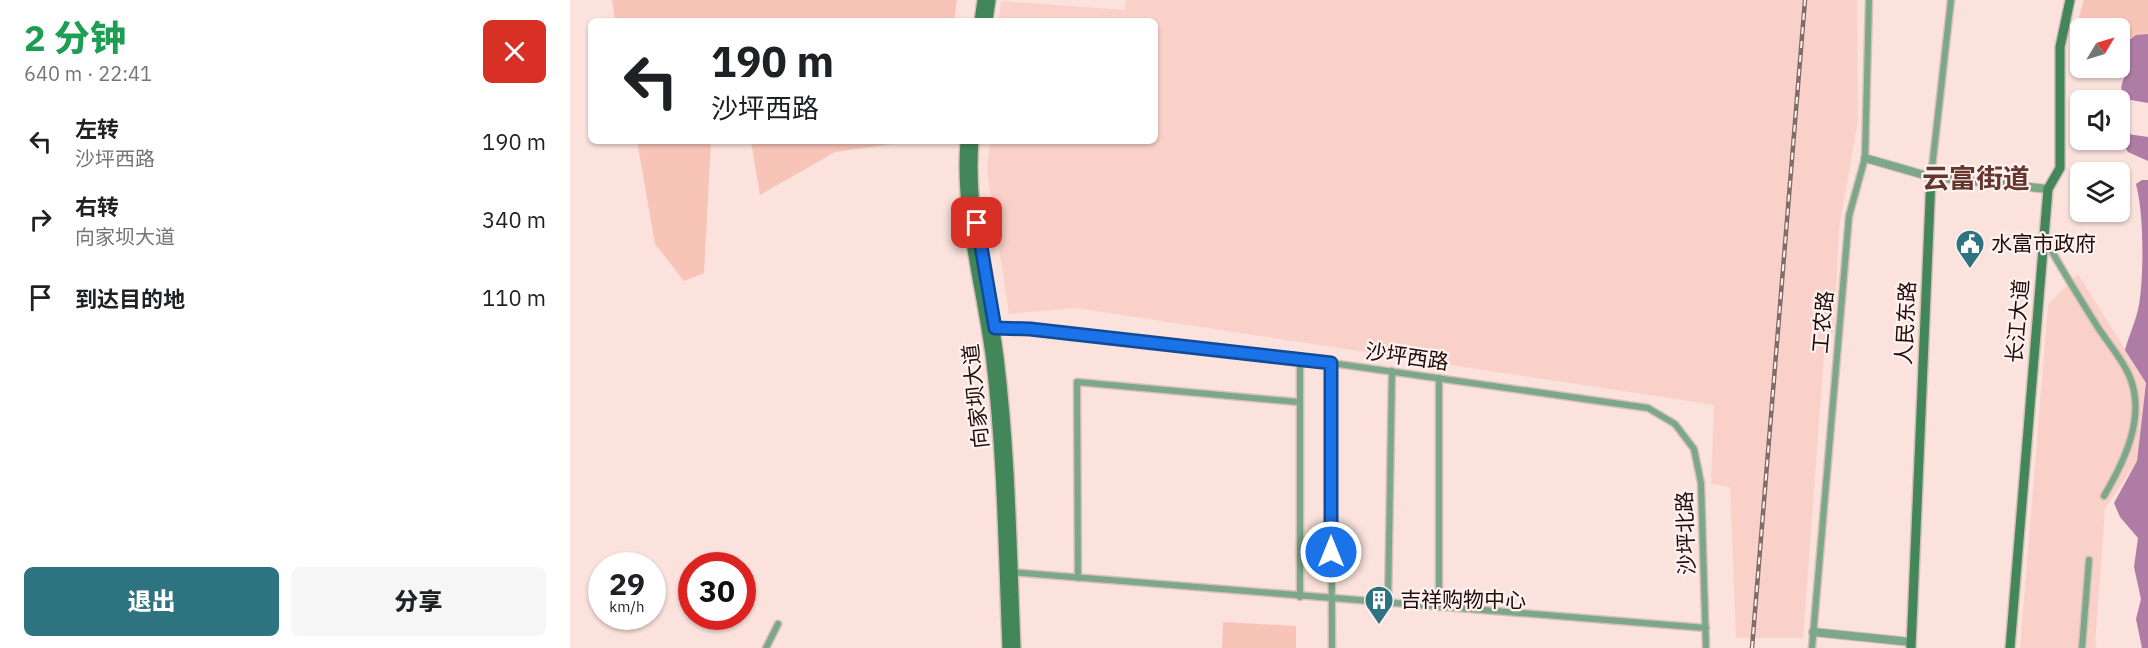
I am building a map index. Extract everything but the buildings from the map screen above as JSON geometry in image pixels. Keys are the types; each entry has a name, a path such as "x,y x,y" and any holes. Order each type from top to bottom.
{"main road":[{"path":"979,18 982,0"},
{"path":"988,18 991,0"},
{"name":"长江大道","path":"2010,648 2043,236 2048,189 2060,168 2060,47 2070,0"},
{"name":"向家坝大道","path":"965,144 966,206 991,328"},
{"name":"向家坝大道","path":"974,144 975,205 1009,453 1007,648"},
{"name":"人民东路","path":"1911,645 1931,177"},
{"name":"向家坝大道","path":"1009,572 1016,648"}],"street":[{"name":"工农路","path":"1812,648 1849,216 1864,158 1869,0"},
{"name":"人民东路","path":"1931,177 1951,0"},
{"path":"1864,158 1931,177 2048,189"},
{"path":"2043,236 2069,283 2130,376 2134,404 2131,441 2120,469 2104,496"},
{"name":"沙坪西路","path":"991,328 1030,329 1392,371 1648,408 1675,424"},
{"path":"1300,359 1300,597"},
{"path":"1331,363 1332,648"},
{"path":"1388,603 1392,371"},
{"path":"1439,378 1439,607"},
{"path":"1078,578 1077,382 1298,402"},
{"name":"沙坪北路","path":"1675,424 1694,449 1701,483 1706,648"},
{"path":"2082,648 2089,560"},
{"path":"1009,572 1706,628"},
{"path":"766,648 778,624"},
{"path":"1813,632 1911,645"}],"shaded area":[{"path":"612,0 957,0 954,18 615,18"},
{"path":"1126,0 1857,0 1858,121 1839,229 1834,331 1825,342 1803,638 1736,638 1730,487 1711,484 1714,405 1076,308 1009,314 987,169 990,144 1158,144 1158,18 999,18 1001,1 1125,10"},
{"path":"2084,0 2148,0 2148,34 2136,35 2130,38 2130,18 2079,18"},
{"path":"2148,34 2148,103 2130,100 2130,90 2122,90 2121,88 2124,78 2130,78 2130,39 2136,35"},
{"path":"2130,134 2148,137 2148,161 2128,152"},
{"path":"638,144 711,144 704,273 684,281 655,244"},
{"path":"752,144 892,144 835,152 760,195"},
{"path":"2142,180 2148,180 2148,648 2142,648 2136,619 2141,599 2134,567 2138,538 2120,517 2114,503 2137,461 2146,383 2125,350 2138,311 2141,292 2142,227 2136,184"},
{"path":"2078,274 2146,383 2137,461 2105,509 2095,644 2097,648 2020,648 2048,305"},
{"path":"1223,622 1296,626 1296,648 1222,648"}],"railway":[{"path":"1752,648 1805,0"}],"place":[{"name":"水富市政府","path":"1970,270"},
{"name":"吉祥购物中心","path":"1379,626"}],"district":[{"name":"云富街道","path":"1976,179"}],"route":[{"path":"977,223 995,328 1030,329 1331,363 1331,552"}]}
